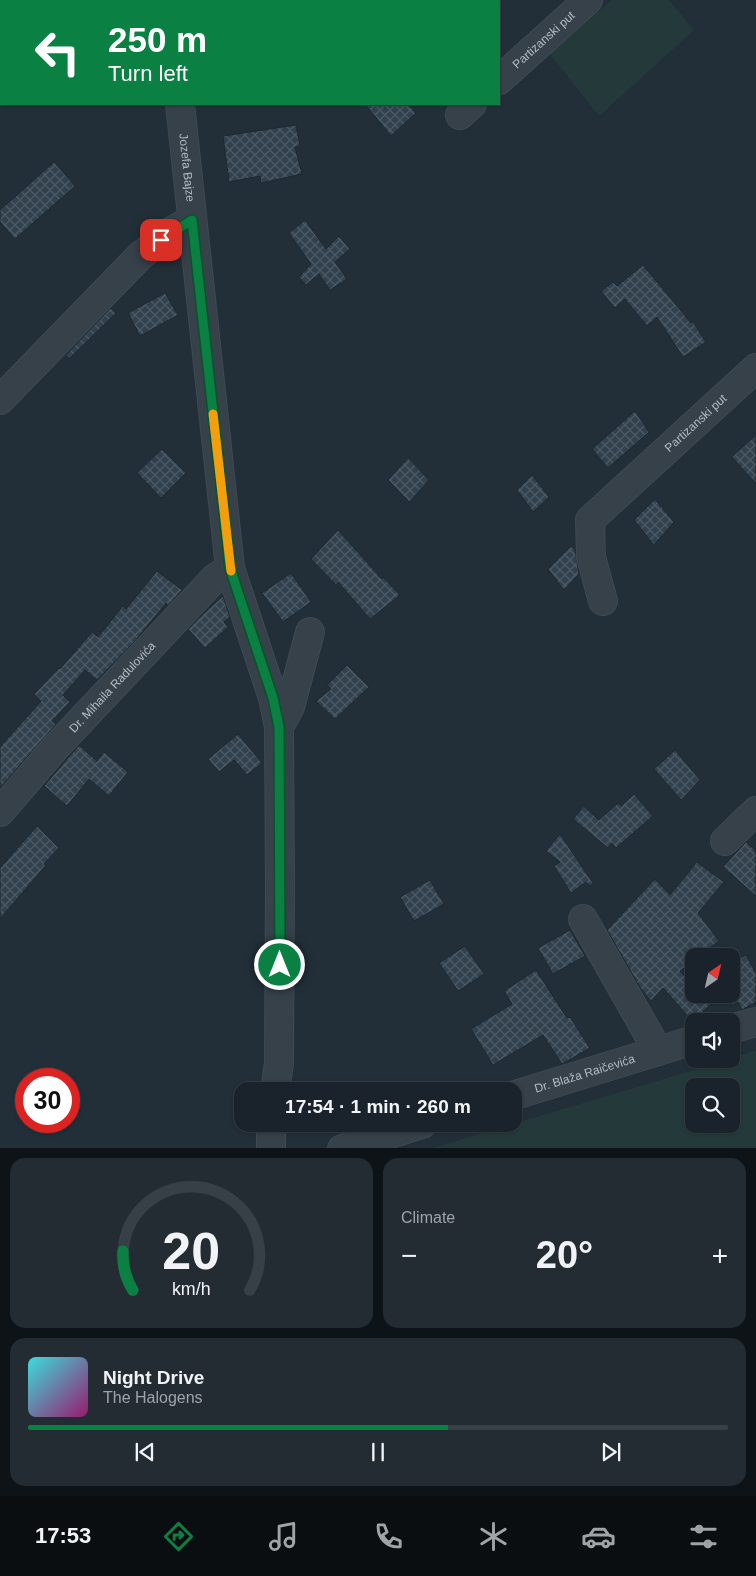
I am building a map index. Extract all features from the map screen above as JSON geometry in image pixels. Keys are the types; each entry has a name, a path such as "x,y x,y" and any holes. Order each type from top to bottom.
{"street":[{"name":"Partizanski put","path":"500,79 588,0"},
{"name":"Jozefa Bajze","path":"180,105 230,568 273,698 279,727 279,1063 276,1082"},
{"path":"0,400 140,256 172,231 192,220"},
{"name":"Partizanski put","path":"603,601 591,557 590,520 756,368"},
{"name":"Dr. Mihaila Radulovića","path":"0,812 55,748 214,578 230,568"},
{"path":"279,727 290,707 310,632"},
{"path":"725,841 756,811"},
{"path":"583,919 658,1051"},
{"path":"740,1026 756,1022"},
{"name":"Dr. Blaža Raičevića","path":"522,1093 685,1043"},
{"path":"271,1132 271,1148"},
{"path":"342,1148 395,1132"}],"green space":[{"path":"612,0 669,0 694,30 599,116 550,54"},
{"path":"756,1050 756,1148 433,1148 487,1132 522,1132 522,1121 701,1068 740,1068 740,1056"}],"building":[{"path":"366,105 409,105 416,113 391,136"},
{"path":"296,125 300,146 295,147 302,174 261,183 260,176 229,182 223,136"},
{"path":"54,162 75,186 15,239 0,222 0,210"},
{"path":"305,220 326,249 339,236 350,249 335,262 347,279 330,290 319,274 306,285 299,277 311,264 289,233"},
{"path":"643,265 691,323 693,322 706,342 683,357 657,317 647,326 625,299 615,308 601,291 613,282 617,286"},
{"path":"165,293 178,315 140,336 128,313"},
{"path":"111,308 116,313 69,359 66,355"},
{"path":"635,411 649,432 608,468 592,449"},
{"path":"756,435 756,484 732,457"},
{"path":"162,449 186,473 161,498 137,473"},
{"path":"408,458 429,480 409,502 388,480"},
{"path":"532,475 549,497 533,512 517,490"},
{"path":"655,499 674,522 654,545 634,520"},
{"path":"338,530 382,579 383,577 400,595 370,619 338,582 336,585 311,559"},
{"path":"571,546 575,550 579,574 564,590 548,569"},
{"path":"157,571 182,590 168,606 166,603 135,641 97,680 85,670 63,695 70,702 52,721 56,724 0,788 0,747 41,701 34,694 60,669 92,632 98,637 123,606 126,609"},
{"path":"291,573 311,602 283,622 262,593"},
{"path":"223,596 230,617 224,622 228,627 205,648 188,629"},
{"path":"347,665 369,687 335,719 316,701 331,689 327,685"},
{"path":"238,734 262,763 247,775 234,760 219,772 208,759"},
{"path":"79,745 97,761 104,752 128,772 109,796 89,779 67,806 44,786"},
{"path":"675,750 700,780 681,800 654,769"},
{"path":"634,794 653,816 616,848 612,843 608,848 573,819 584,806 599,820 618,803 621,806"},
{"path":"37,826 59,848 0,919 0,868"},
{"path":"560,834 593,883 590,886 586,882 571,893 554,866 560,862 546,851"},
{"path":"746,842 756,851 756,896 723,867"},
{"path":"697,862 724,882 698,913 719,941 710,948 685,948 685,967 680,971 685,977 685,1003 713,1003 701,1013 685,1013 663,988 651,1001 641,989 607,930 655,879 670,895"},
{"path":"430,880 444,904 414,921 400,897"},
{"path":"570,930 585,956 553,974 538,948"},
{"path":"465,946 484,974 458,991 439,963"},
{"path":"746,955 756,973 756,1002 742,1010 738,1003 740,958"},
{"path":"536,970 567,1018 570,1017 590,1048 562,1064 543,1035 493,1065 471,1029 512,1004 504,991"}],"slow traffic":[{"path":"213,414 231,571"}],"route":[{"path":"161,240 172,231 192,220 230,568 273,698 279,727 280,965"}]}
